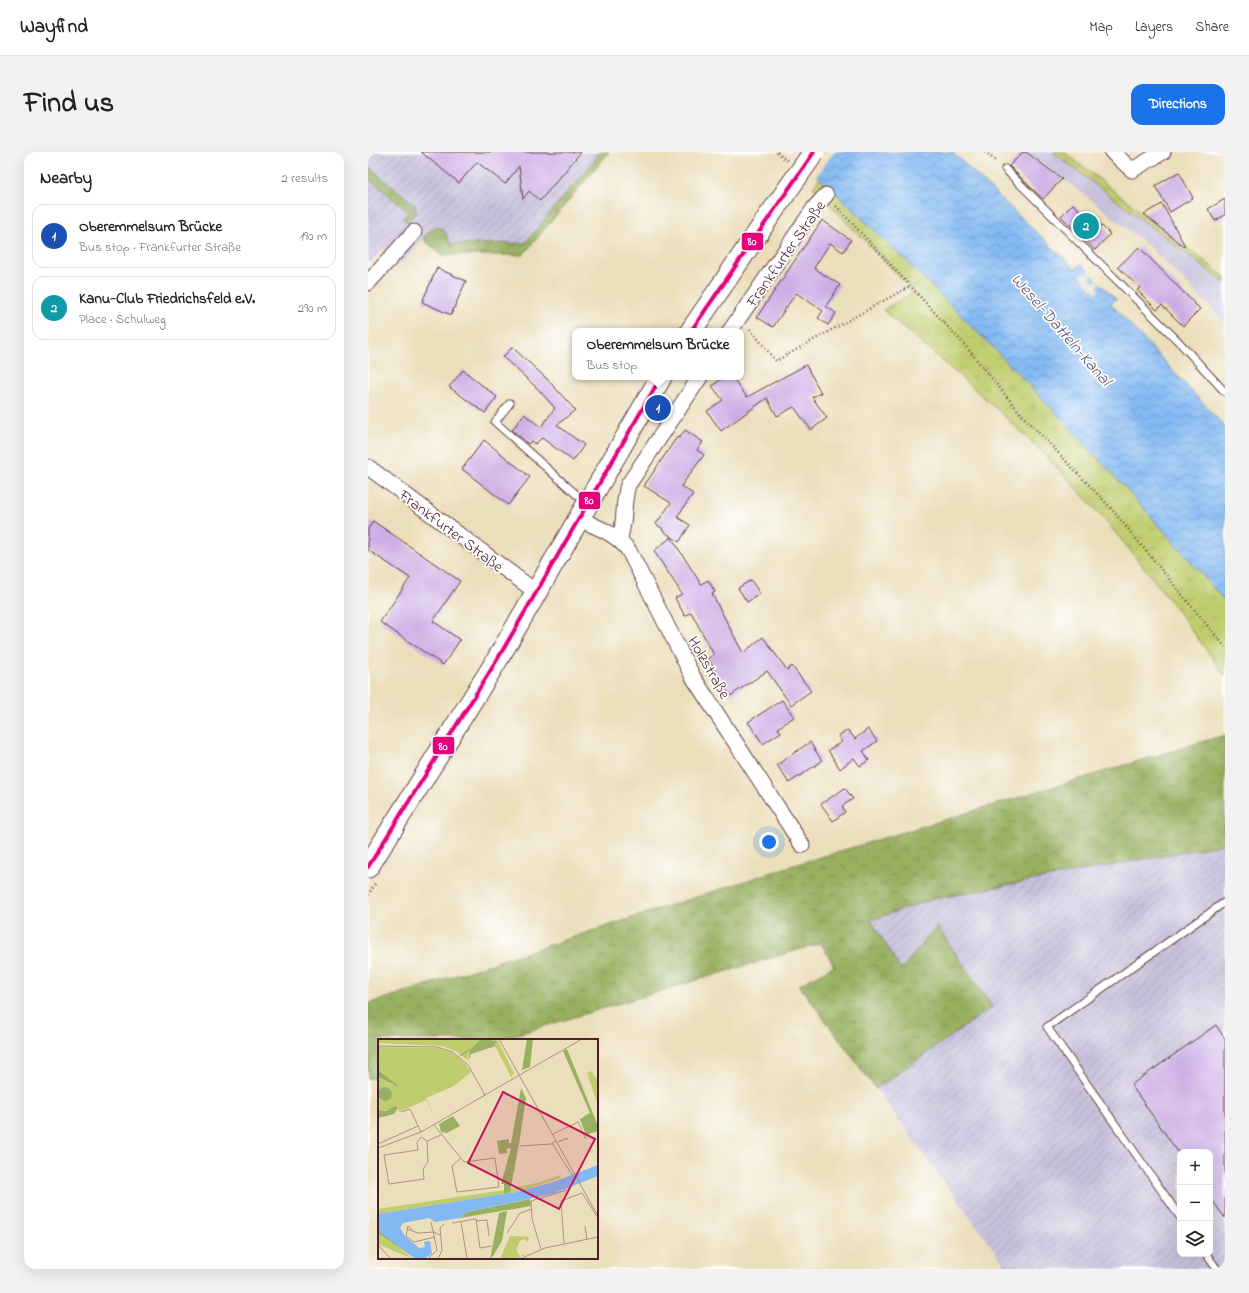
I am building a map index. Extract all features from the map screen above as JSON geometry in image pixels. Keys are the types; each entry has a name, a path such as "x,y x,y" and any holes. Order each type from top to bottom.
{"main road":[{"name":"Frankfurter Straße","path":"693,328 814,152"},
{"path":"368,868 488,674 659,380"}],"street":[{"path":"1112,152 1132,170 1163,152"},
{"name":"Frankfurter Straße","path":"732,328 815,207 826,195"},
{"path":"368,283 414,232"},
{"path":"619,540 622,534 624,496 628,485 698,380"},
{"name":"Frankfurter Straße","path":"368,468 536,592"},
{"name":"Holzstraße","path":"584,511 608,533 619,540 629,551 693,677 802,845"}],"lane":[{"path":"1005,169 1179,342 1225,392"},
{"path":"510,403 496,422 577,495 584,511"},
{"path":"1177,1213 1047,1027 1225,902"},
{"path":"1208,1257 1217,1269"}],"path":[{"path":"985,152 1005,169"},
{"path":"826,195 962,342 1021,414 1110,507 1225,647"},
{"path":"740,316 776,361 910,286"}],"shaded area":[{"path":"368,152 601,152 525,243 450,244 430,230 401,264 383,249 371,262 368,260 368,178 409,212 415,205 368,166"},
{"path":"1027,152 1053,152 1225,283 1225,322 1152,249 1093,201"},
{"path":"1225,844 1225,1269 1008,1269 876,1089 992,1007 937,926 901,970 871,920 933,899"}],"green space":[{"path":"601,152 609,152 523,255 442,255 423,239 432,230 440,228 443,229 450,244 525,243"},
{"path":"1053,152 1064,152 1225,277 1225,283"},
{"path":"368,166 415,205 416,213 407,222 403,219 409,212 368,178"},
{"path":"820,178 942,295 1031,385 1123,484 1225,601 1225,676 1147,571 1091,504 1031,441 985,398 883,310 914,292 813,187"},
{"path":"1225,735 1225,844 933,899 871,920 901,970 937,926 992,1007 876,1089 799,985 834,966 821,943 501,1039 378,1039 378,1076 368,1079 368,1004 791,866"}],"water":[{"name":"Wesel-Datteln-Kanal","path":"791,152 952,152 1075,269 1081,264 1116,299 1111,304 1225,427 1225,601 1148,513 1029,384 905,260"}],"pier":[{"path":"791,152 834,152 816,177 790,154"},
{"path":"1083,272 1086,274 1088,272 1092,275 1089,278 1094,283 1097,280 1100,283 1097,287 1100,289 1096,293 1080,276"}],"building":[{"path":"421,152 581,152 540,201 529,191 523,199 519,166 505,184 477,162 459,183"},
{"path":"1023,152 1026,152 1062,179 1043,199 1009,166"},
{"path":"1179,172 1193,198 1170,212 1155,186"},
{"path":"1225,199 1225,215 1215,221 1208,209"},
{"path":"1073,204 1088,218 1091,215 1110,234 1095,250 1061,216"},
{"path":"1162,204 1185,246 1184,247 1144,214"},
{"path":"822,220 851,240 843,252 830,243 814,268 840,285 826,306 836,313 828,325 818,318 823,311 796,293 773,327 757,317"},
{"path":"1139,247 1200,309 1183,326 1162,305 1157,310 1137,290 1140,288 1118,267"},
{"path":"437,268 466,281 451,315 422,302"},
{"path":"512,347 548,380 575,410 557,425 584,445 573,461 542,438 535,444 531,441 528,444 512,430 524,414 541,427 555,408 538,389 503,357"},
{"path":"806,365 821,393 812,397 827,418 811,430 794,407 777,416 767,398 721,431 707,411 723,400 712,386 720,380 734,380 747,397"},
{"path":"463,370 497,397 485,413 449,387"},
{"path":"685,430 703,442 697,450 704,455 681,486 693,494 677,517 690,525 679,542 656,524 671,503 644,486 677,437 679,438"},
{"path":"484,440 530,477 508,505 462,469"},
{"path":"373,521 460,581 433,621 460,640 443,665 380,622 410,578 368,550 368,529"},
{"path":"671,537 701,584 708,580 715,592 712,594 743,653 763,637 787,670 792,666 811,691 791,705 767,671 730,696 708,658 714,655 691,612 685,616 675,598 682,594 654,551"},
{"path":"751,580 760,594 747,602 738,588"},
{"path":"782,700 794,717 778,728 781,732 763,744 748,722"},
{"path":"868,729 877,741 863,751 869,760 860,766 854,758 840,769 828,750 842,742 838,736 848,730 855,739"},
{"path":"810,742 822,761 789,783 777,765"},
{"path":"845,788 853,799 842,806 845,812 833,821 821,804"},
{"path":"1216,1025 1225,1039 1225,1218 1213,1201 1213,1149 1177,1149 1177,1151 1131,1085"}],"transit line":[{"name":"80","path":"693,328 814,152"},
{"name":"80","path":"368,867 497,660 659,380"}],"place":[{"name":"Kanu-Club Friedrichsfeld e.V.","path":"1086,226"},
{"name":"Oberemmelsum Brücke","path":"658,408"}]}
